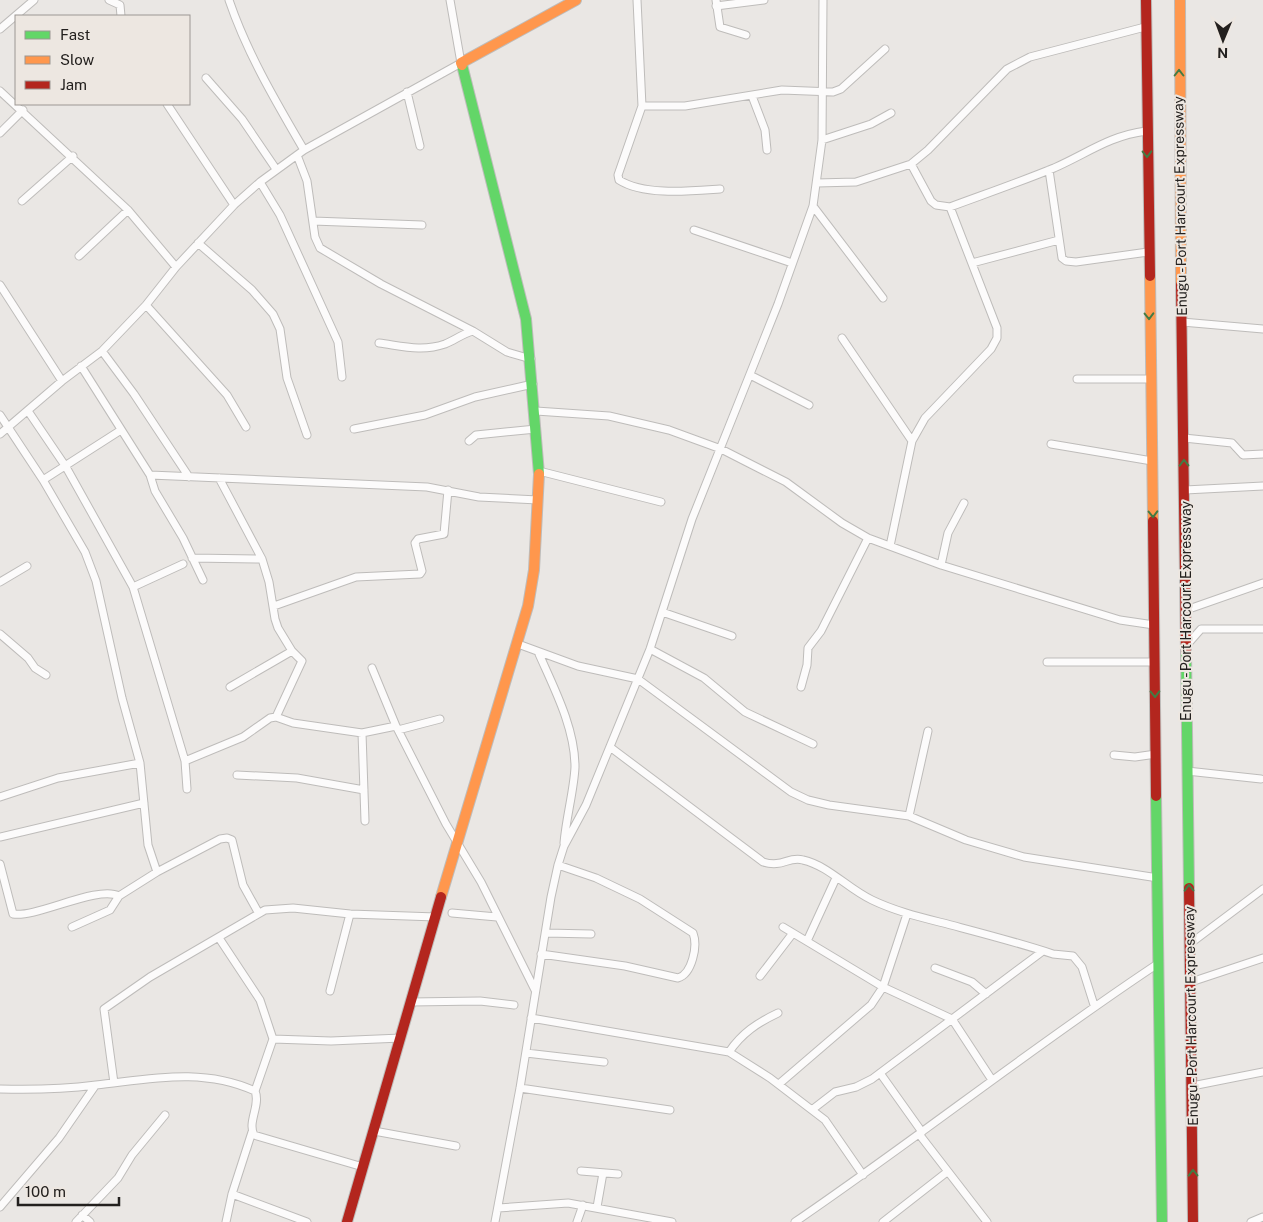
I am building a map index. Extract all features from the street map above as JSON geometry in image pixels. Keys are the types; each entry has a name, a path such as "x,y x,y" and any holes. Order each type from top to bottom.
{"main road":[{"path":"347,1222 518,644 528,606 534,570 539,471 536,412 526,319 461,63 576,0"},
{"path":"1146,0 1146,131 1162,1222"},
{"name":"Enugu - Port Harcourt Expressway","path":"1180,0 1179,127 1185,490 1186,771 1191,942 1193,1222"}],"street":[{"path":"17,15 34,0"},
{"path":"109,0 120,5 122,15"},
{"path":"229,0 235,19 275,100 304,150"},
{"path":"0,434 62,381 102,351 146,305 176,267 234,205 276,169 304,150 461,63 450,0"},
{"path":"638,0 642,106 618,175 618,180 642,188 667,191 720,189"},
{"path":"746,35 720,27 716,3 764,0"},
{"path":"495,1222 526,1053 546,933 550,897 558,865 564,846 586,805 650,649 692,520 750,375 813,206 822,140 823,0"},
{"path":"0,30 15,17"},
{"path":"817,183 856,182 911,164 928,150 1007,69 1030,57 1145,27"},
{"path":"642,106 690,105 782,90 833,92 841,89 885,49"},
{"path":"206,78 242,119 276,169"},
{"path":"0,91 15,104"},
{"path":"407,92 420,146"},
{"path":"752,96 765,130 767,150"},
{"path":"16,105 128,210 176,267"},
{"path":"168,105 234,205"},
{"path":"0,133 22,110"},
{"path":"822,140 872,124 891,113"},
{"path":"911,164 931,201 936,205 950,208 1049,170 1111,139 1124,134 1146,131"},
{"path":"297,155 307,181 316,243 333,257 473,331 507,352 531,359"},
{"path":"22,201 72,156"},
{"path":"1049,170 1062,258 1071,262 1148,252"},
{"path":"260,182 280,215 338,342 342,377"},
{"path":"813,206 883,298"},
{"path":"890,546 912,442 925,418 992,349 997,338 997,328 950,208"},
{"path":"79,256 128,210"},
{"path":"313,221 422,224"},
{"path":"694,230 792,263"},
{"path":"972,263 1059,240"},
{"path":"198,243 252,290 273,314 280,329 287,378 307,435"},
{"path":"0,285 62,381"},
{"path":"146,305 227,395 246,427"},
{"path":"1182,322 1263,328"},
{"path":"457,323 460,335"},
{"path":"379,344 417,349 446,344 460,335 473,331"},
{"path":"842,338 912,442"},
{"path":"102,351 134,394 189,477"},
{"path":"82,366 150,474 155,491 203,580"},
{"path":"750,375 809,405"},
{"path":"1076,378 1150,380"},
{"path":"354,429 425,415 475,397 533,384"},
{"path":"28,411 66,467 133,588 185,761 187,788"},
{"path":"536,412 609,416 669,430 721,449 786,482 842,523 868,538 941,564 1120,620 1154,625"},
{"path":"0,415 43,480 85,552 96,581 122,698 140,763 148,845 157,872"},
{"path":"469,441 476,435 536,428"},
{"path":"43,480 121,430"},
{"path":"1184,438 1232,443 1243,455 1263,454"},
{"path":"1050,444 1152,462"},
{"path":"539,471 661,502"},
{"path":"150,474 219,478 249,477 347,485 426,487 480,497 538,500"},
{"path":"219,478 262,559 278,628 292,651 301,658 301,665 289,686 276,717"},
{"path":"1185,490 1263,486"},
{"path":"274,606 356,577 420,574 422,571 415,543 418,539 444,534 448,490"},
{"path":"941,564 948,533 964,503"},
{"path":"801,687 807,665 808,648 821,631 868,538"},
{"path":"192,558 262,559"},
{"path":"133,588 183,564"},
{"path":"0,582 27,566"},
{"path":"1186,610 1263,583"},
{"path":"662,612 732,636"},
{"path":"1185,648 1201,629 1263,629"},
{"path":"0,634 28,658 37,670 46,675"},
{"path":"518,644 539,654 578,666 638,680 799,796 829,805 909,816 966,840 1024,857 1158,878"},
{"path":"650,649 704,678 745,712 813,744"},
{"path":"230,687 292,651"},
{"path":"539,654 557,694 574,752 575,770 566,818 564,846"},
{"path":"1046,662 1155,662"},
{"path":"372,668 397,728 458,843 481,882 535,991"},
{"path":"185,761 243,737 262,722 276,717 293,723 362,733 440,719"},
{"path":"909,816 928,730"},
{"path":"362,733 365,821"},
{"path":"610,747 763,862 774,865 802,859 824,868 836,878 871,900 907,914 1043,951 1074,956 1079,960 1094,1006"},
{"path":"1114,756 1135,757 1156,754"},
{"path":"0,797 58,778 140,763"},
{"path":"1186,771 1260,779"},
{"path":"237,775 297,778 364,790"},
{"path":"0,837 144,803"},
{"path":"72,927 110,910 119,896 157,872 220,839 227,838 232,840 235,846 242,885 258,912"},
{"path":"0,864 13,914 22,915 65,902 110,894 119,896"},
{"path":"541,954 625,966 678,978 685,974 696,950 697,942 693,933 640,899 596,878 558,865"},
{"path":"807,941 836,878"},
{"path":"1191,942 1263,889"},
{"path":"114,1083 104,1009 150,977 219,938 258,912 293,908 350,914 436,916"},
{"path":"452,913 497,917"},
{"path":"330,991 350,914"},
{"path":"779,1084 863,1013 883,987 907,914"},
{"path":"783,927 883,987 952,1019 992,1080"},
{"path":"546,933 591,934"},
{"path":"760,976 793,933"},
{"path":"219,938 260,1000 273,1039 255,1091 257,1100 252,1132 232,1194 226,1222"},
{"path":"813,1109 835,1092 864,1084 1043,951"},
{"path":"1191,982 1263,958"},
{"path":"795,1222 863,1175 1094,1006 1159,963"},
{"path":"935,968 972,982 986,994"},
{"path":"411,1002 480,1001 514,1005"},
{"path":"729,1052 740,1037 750,1028 778,1013"},
{"path":"531,1018 729,1052 779,1084 825,1120 863,1175"},
{"path":"273,1039 331,1041 401,1038"},
{"path":"526,1053 604,1062"},
{"path":"1192,1086 1263,1072"},
{"path":"880,1073 947,1172 986,1222"},
{"path":"0,1089 38,1090 95,1086 186,1075 207,1077 255,1091"},
{"path":"0,1207 59,1138 95,1086"},
{"path":"520,1088 670,1110"},
{"path":"76,1222 118,1178 132,1155 165,1115"},
{"path":"374,1131 456,1146"},
{"path":"252,1132 257,1136 363,1167"},
{"path":"581,1171 618,1174"},
{"path":"597,1207 603,1172"},
{"path":"883,1222 947,1172"},
{"path":"232,1194 307,1222"},
{"path":"498,1208 568,1203 672,1222"},
{"path":"577,1222 583,1205"},
{"path":"893,1214 899,1222"},
{"path":"82,1215 90,1222"},
{"path":"1251,1222 1263,1217"}],"traffic: fast":[{"path":"462,65 526,319 539,474"},
{"path":"1186,651 1189,888"},
{"path":"1156,796 1162,1222"}],"traffic: slow":[{"path":"462,65 461,63 576,0"},
{"path":"1180,0 1181,285"},
{"path":"1150,276 1153,521"},
{"path":"441,897 528,606 534,570 539,474"}],"traffic: jam":[{"path":"1146,0 1150,276"},
{"path":"1181,285 1186,651"},
{"path":"1153,521 1156,796"},
{"path":"1189,888 1193,1222"},
{"path":"347,1222 441,897"}]}
